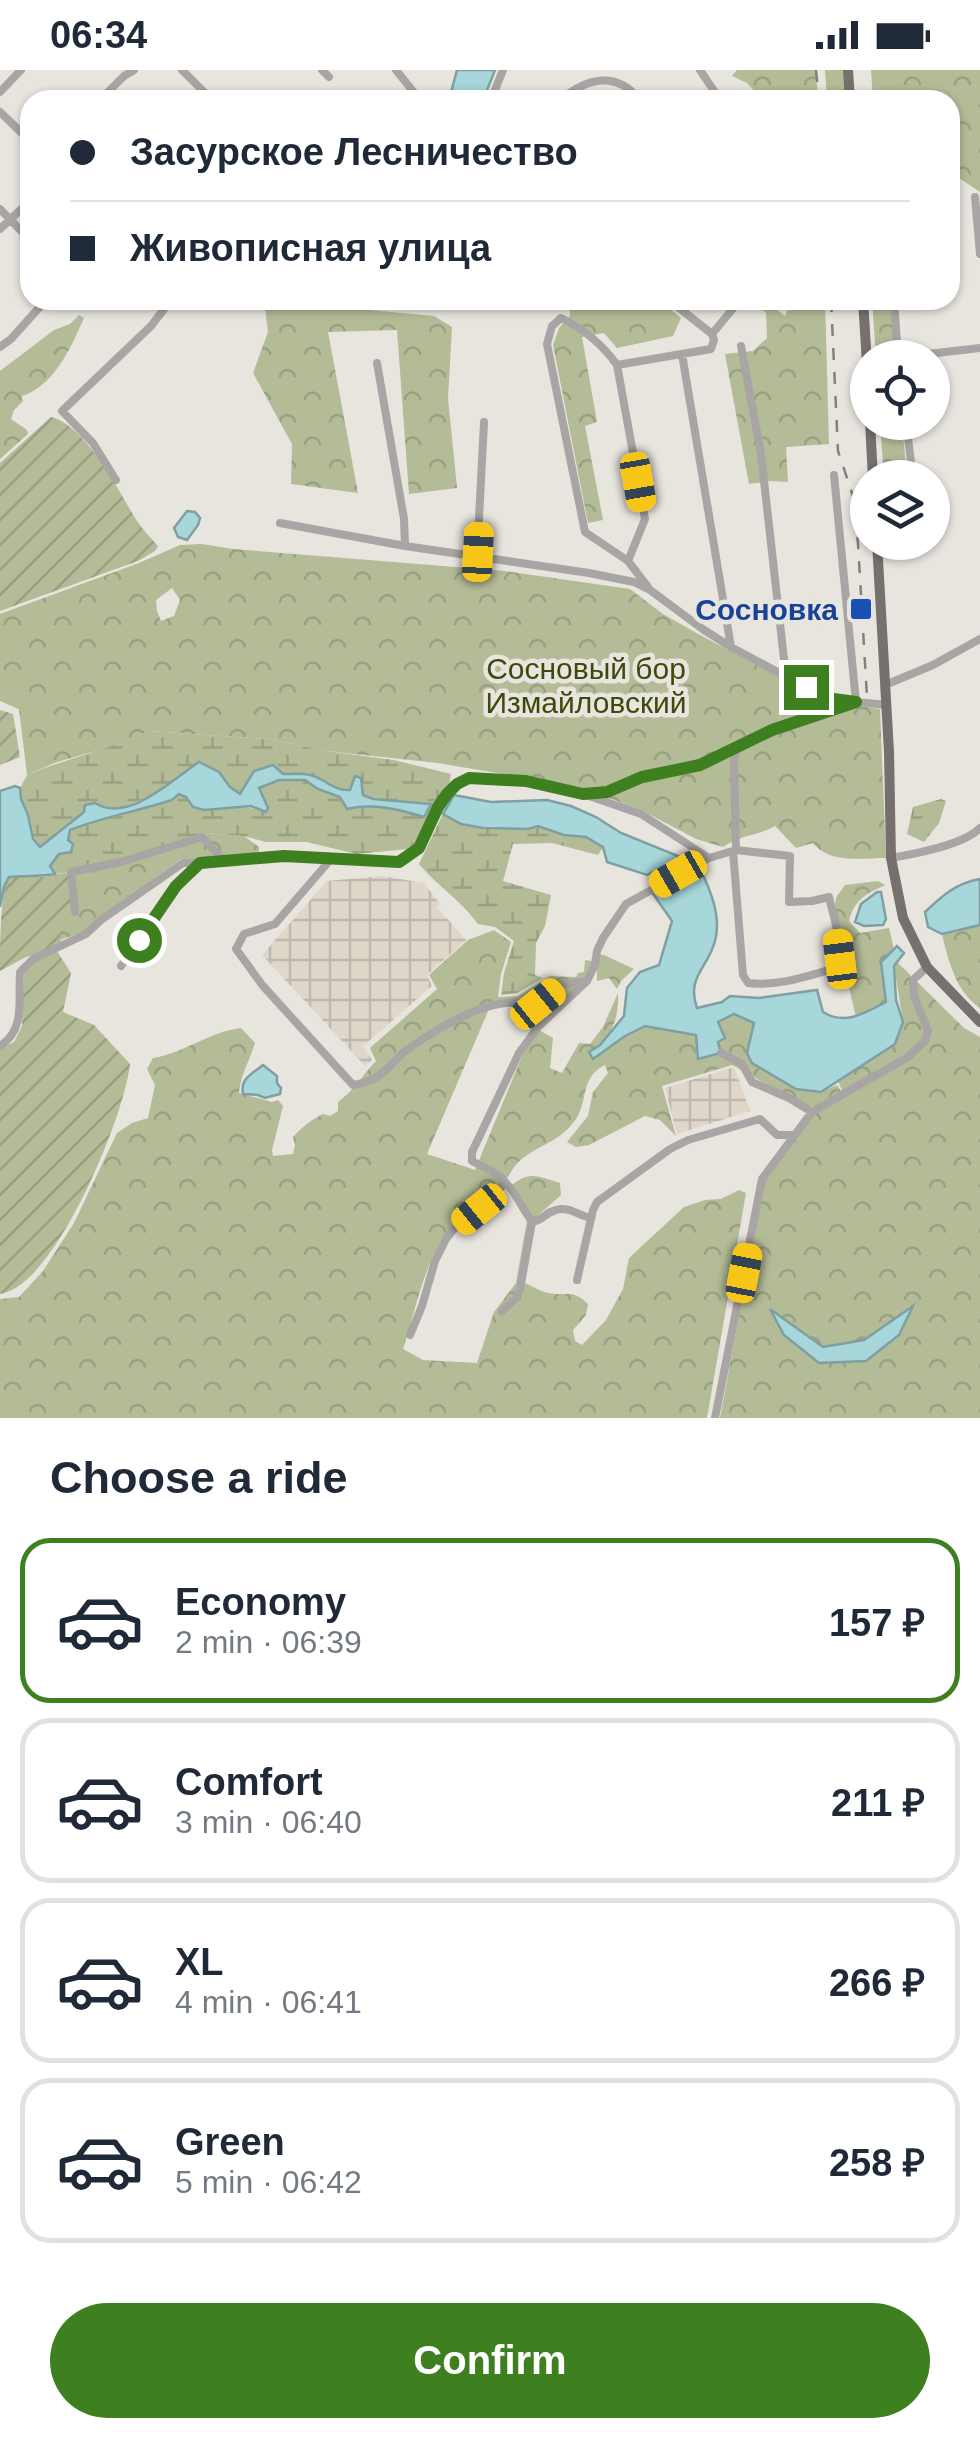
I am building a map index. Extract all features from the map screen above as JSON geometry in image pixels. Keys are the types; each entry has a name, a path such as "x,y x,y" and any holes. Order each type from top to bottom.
{"main road":[{"path":"864,310 866,340"},
{"path":"878,560 891,858 903,918 927,967 980,1022"}],"street":[{"path":"0,92 21,70"},
{"path":"110,90 134,70"},
{"path":"182,70 202,90"},
{"path":"573,90 610,78 632,90"},
{"path":"0,112 20,131"},
{"path":"975,198 980,254"},
{"path":"0,209 20,230"},
{"path":"0,229 20,210"},
{"path":"0,348 37,310"},
{"path":"116,480 93,442 62,412 163,310"},
{"path":"617,365 711,349 712,334 682,310"},
{"path":"712,334 732,310"},
{"path":"895,310 897,340"},
{"path":"628,560 645,518 617,365 598,342 561,318 552,326 547,344 584,532 628,560 650,590"},
{"path":"741,346 761,454 786,677"},
{"path":"950,351 980,348"},
{"path":"682,354 731,647"},
{"path":"377,363 404,519 405,546"},
{"path":"478,557 484,422"},
{"path":"834,475 856,702"},
{"path":"280,523 634,582 731,647 826,698 886,704"},
{"path":"886,685 980,639"},
{"path":"583,794 607,792 642,777 700,765 772,730 856,702"},
{"path":"502,1310 520,1289 532,1222 506,1183 494,1171 472,1161 472,1152 528,1039 587,980 602,938 626,904 709,858 735,851 790,856 789,902 828,897 840,959 836,968 783,981 761,984 748,982 743,976 735,851 734,760 738,746"},
{"path":"0,1046 11,1040 19,1024 20,972 32,960 86,934 183,863 284,856 399,862 419,848 447,794 469,778 526,781 583,794 641,814 709,858"},
{"path":"891,858 942,846 976,834 980,828"},
{"path":"75,912 71,872 121,862 202,837 224,861"},
{"path":"332,860 275,924 244,934 236,949 353,1085 374,1082 409,1048 472,1013 509,1003 538,1004 562,984 587,980"},
{"path":"120,966 176,886 200,863"},
{"path":"716,1418 762,1179 812,1112 908,1058 925,1041 928,1031 914,996 913,980 927,967"},
{"path":"721,1054 742,1064 752,1082 812,1112"},
{"path":"577,1280 597,1202 670,1149 760,1119 777,1134 794,1136"},
{"path":"410,1335 435,1260 446,1240 506,1183"},
{"path":"532,1222 540,1222 548,1213 563,1208 591,1218"}],"shaded area":[{"path":"382,876 424,883 440,904 437,907 466,940 427,975 432,986 363,1046 372,1060 365,1066 262,955 327,881"},
{"path":"734,1067 750,1111 677,1134 665,1088"}],"green space":[{"path":"737,70 816,70 817,90 754,90 732,76"},
{"path":"825,70 844,70 845,90 826,90"},
{"path":"871,70 980,70 980,192 960,179 960,90 872,90"},
{"path":"265,310 370,310 434,316 452,327 448,398 457,488 409,494 397,330 328,332 358,493 291,484 292,444 253,373 268,332"},
{"path":"570,310 672,310 681,318 673,336 617,348 604,333 582,337 597,422 585,426 603,520 588,523 553,345 559,328 570,316"},
{"path":"763,310 778,310 785,316 788,310 825,310 829,444 786,447 788,482 749,484 725,354 753,351 767,338"},
{"path":"873,310 892,310 895,340 875,340"},
{"path":"79,315 84,318 60,364 44,383 22,396 23,401 14,410 11,419 28,434 0,459 0,371"},
{"path":"51,417 64,423 89,446 137,521 158,546 138,561 0,611 0,463"},
{"path":"881,440 904,440 905,460 883,460"},
{"name":"Сосновый бор Измайловский","path":"180,545 505,571 630,589 663,614 826,701 880,709 886,858 837,857 813,843 796,848 775,826 723,847 696,839 643,811 580,787 438,763 326,751 269,739 148,731 27,775 19,709 0,701 0,614","holes":["172,588 180,600 174,616 161,621 156,600"]},
{"path":"0,710 13,714 20,757 0,765"},
{"path":"148,731 269,739 451,774 447,795 419,848 356,854 307,842 266,842 205,833 166,849 55,874 50,867 68,841 70,831 172,801 179,794 193,807 266,812 268,808 258,788 279,780 305,780 355,807 372,805 423,817 430,805 363,795 361,778 355,776 350,790 337,789 303,773 275,778 240,794 219,772 199,762 161,792 118,809 84,812 39,848 21,799 20,788 27,775"},
{"path":"946,801 939,823 924,842 907,834 913,807"},
{"path":"443,814 461,824 483,828 537,826 564,835 586,836 603,847 598,855 552,843 513,844 503,881 551,895 545,926 536,943 535,975 543,978 517,993 501,995 514,941 495,927 478,924 419,864"},
{"path":"205,833 244,836 259,847 259,855 181,859 100,917 87,931 60,940 60,912 74,903 71,872 166,849"},
{"path":"71,872 74,903 60,912 61,946 26,957 0,971 2,907 9,878"},
{"path":"878,881 885,885 862,899 849,921 860,933 889,928 897,962 964,1028 980,1037 980,1418 720,1418 764,1180 813,1113 843,1093 838,1081 894,1044 903,1022 890,954 881,962 887,1002 856,1017 839,938 836,898 845,885"},
{"path":"980,925 980,1008 959,984 942,934"},
{"path":"494,930 511,942 498,997 518,996 550,976 576,977 584,972 585,960 591,961 594,954 634,969 617,989 609,978 597,981 597,970 535,1020 514,1007 489,1009 427,1154 475,1170 527,1044 539,1030 553,1038 550,1068 562,1073 579,1043 590,1044 603,1027 618,993 612,1027 589,1052 593,1058 645,1026 697,1035 698,1058 719,1055 718,1021 733,1014 754,1023 748,1053 752,1063 796,1089 821,1092 837,1085 841,1091 817,1106 808,1107 732,1065 662,1086 676,1136 660,1120 645,1116 589,1145 576,1147 567,1142 588,1116 593,1092 608,1073 605,1065 591,1077 578,1115 568,1129 523,1158 495,1194 456,1221 429,1265 403,1349 423,1360 477,1363 494,1312 516,1283 527,1220 506,1190 531,1176 560,1183 561,1195 533,1220 525,1283 546,1292 573,1295 588,1304 586,1315 573,1330 575,1341 582,1345 606,1320 623,1289 629,1258 684,1207 721,1199 739,1190 746,1193 707,1418 0,1418 0,1299 19,1297 43,1271 74,1223 117,1133 148,1118 155,1085 147,1069 153,1058 241,1028 255,1043 239,1093 272,1102 278,1100 283,1106 273,1156 293,1154 293,1137 319,1116 338,1111 338,1102 376,1061 370,1048 437,989 429,975 468,940"},
{"path":"57,951 71,973 63,1012 94,1025 130,1064 101,1157 64,1232 21,1284 0,1294 0,1049 14,1042 22,1026 24,972 30,964"}],"water":[{"path":"457,70 495,70 487,90 452,90"},
{"path":"187,511 200,518 187,540 178,537 174,528"},
{"path":"199,762 219,772 240,794 254,771 273,765 283,774 310,775 344,790 350,790 355,776 361,778 363,795 373,799 431,804 424,817 386,808 347,809 340,797 305,780 279,780 259,788 268,808 266,812 251,806 204,810 193,807 179,794 172,800 70,830 71,852 59,854 50,866 55,874 9,877 0,907 0,791 20,788 33,839 40,847 84,812 85,805 122,808 136,804"},
{"path":"454,795 491,802 547,800 571,806 621,833 683,858 647,875 607,862 603,847 586,837 538,826 483,828 461,824 443,814"},
{"path":"698,864 716,911 717,931 696,980 697,1008 730,996 759,998 817,990 823,1012 839,1018 855,1016 886,1002 881,962 897,946 904,953 894,966 896,1000 903,1022 895,1044 821,1092 796,1089 752,1063 747,1053 754,1023 734,1014 718,1022 725,1038 718,1042 721,1053 698,1059 696,1035 645,1026 593,1059 589,1052 600,1045 624,1016 627,988 640,972 659,965 672,921 651,891"},
{"path":"980,879 980,925 942,934 928,927 925,912 931,906 957,887"},
{"path":"881,892 886,919 883,925 864,926 855,922 861,904"},
{"path":"263,1065 277,1076 280,1094 265,1098 243,1094 245,1080"},
{"path":"913,1306 899,1335 866,1361 819,1363 784,1335 770,1309 823,1347 864,1340"}],"railway":[{"path":"816,70 818,90"},
{"path":"831,310 838,451 853,496 867,697"}],"place":[{"name":"Сосновка","path":"861,609"}],"route":[{"path":"139,940 176,886 200,863 284,856 399,862 419,848 447,794 469,778 526,781 583,794 607,792 642,777 700,765 772,730 856,702 826,698 806,687"}]}
